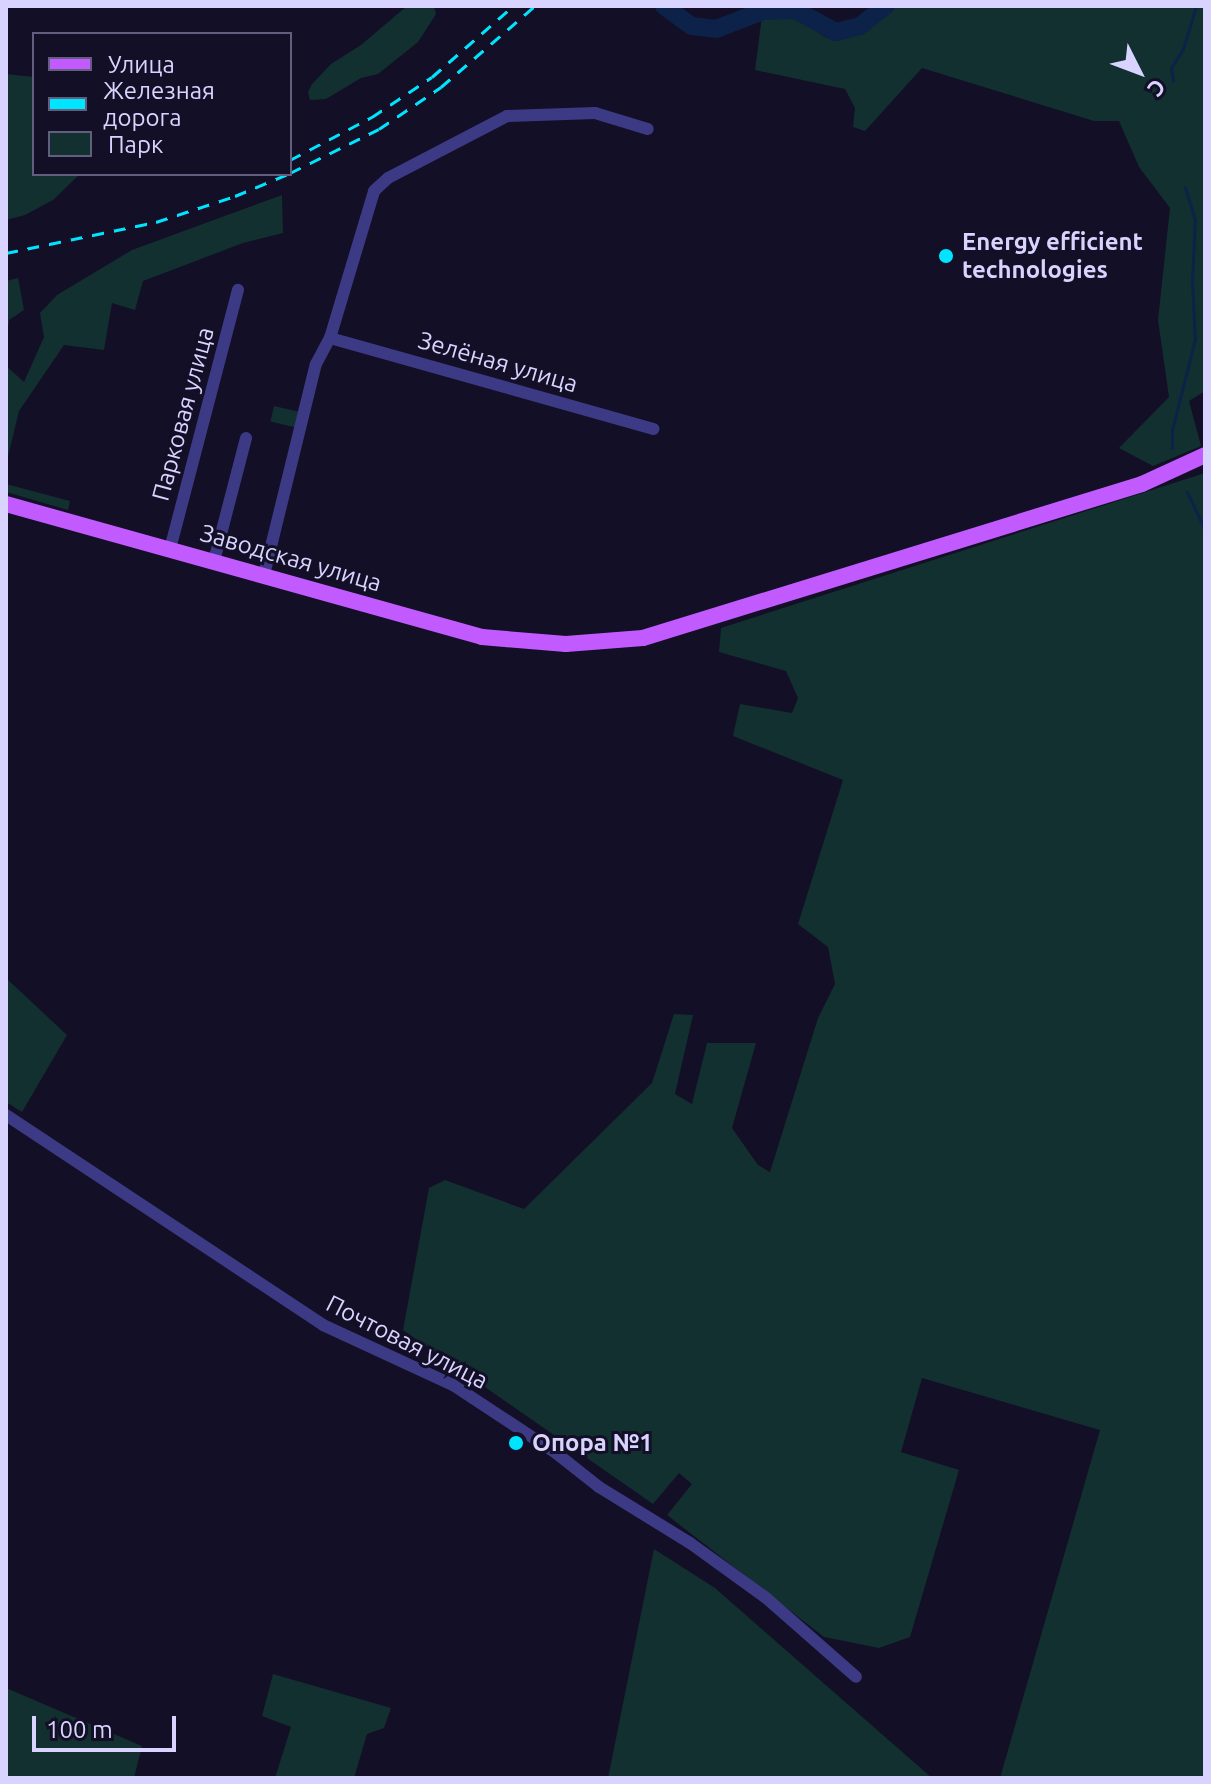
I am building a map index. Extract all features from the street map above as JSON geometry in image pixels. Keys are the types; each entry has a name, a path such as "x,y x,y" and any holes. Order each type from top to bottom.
{"main road":[{"name":"Заводская улица","path":"6,504 482,637 566,644 643,638 1142,484 1205,455"}],"street":[{"path":"264,575 316,364 330,338 374,191 388,178 507,116 595,113 648,129"},
{"name":"Парковая улица","path":"170,549 238,290"},
{"name":"Зелёная улица","path":"330,338 653,429"},
{"path":"214,561 246,438"},
{"name":"Почтовая улица","path":"6,1115 323,1325 453,1385 556,1453 599,1487 690,1543 765,1597 856,1677"}],"green space":[{"path":"407,6 434,6 436,14 418,42 378,74 361,78 326,99 310,100 308,92 312,84 331,64 361,45"},
{"path":"896,6 1205,6 1205,391 1189,401 1201,446 1153,466 1119,448 1169,397 1158,320 1170,208 1139,167 1119,121 1094,121 922,68 865,131 853,127 855,108 845,89 755,70 762,16 792,16 827,38 836,38 862,32"},
{"path":"6,74 32,77 32,176 78,176 53,200 25,215 6,220"},
{"path":"282,195 283,233 243,243 143,281 135,310 112,303 104,350 64,345 19,411 6,465 6,366 24,382 44,337 40,313 57,295 132,250"},
{"path":"18,278 24,310 9,320 6,341 6,281"},
{"path":"274,406 299,412 296,427 270,422"},
{"path":"1205,473 1205,1778 1000,1778 1100,1430 922,1378 901,1452 959,1470 910,1637 879,1648 824,1637 667,1515 692,1484 679,1473 653,1504 403,1330 429,1188 445,1180 524,1209 652,1083 674,1014 693,1015 675,1094 692,1104 707,1043 756,1043 732,1128 758,1165 770,1172 818,1018 835,984 828,947 798,924 843,780 733,736 740,704 792,713 798,698 786,671 719,652 721,628"},
{"path":"6,484 70,501 68,510 6,492"},
{"path":"6,978 67,1035 22,1112 6,1102"},
{"path":"654,1549 715,1588 932,1778 608,1778"},
{"path":"273,1674 391,1708 384,1728 367,1734 354,1778 275,1778 291,1727 262,1716"},
{"path":"6,1688 142,1746 134,1778 6,1778"}],"waterway":[{"path":"664,6 692,26 716,29 763,11 795,10 836,32 860,26 886,6"},
{"path":"1173,81 1171,68 1183,49 1196,6"},
{"path":"1172,448 1172,430 1195,339 1192,281 1195,220 1185,188"},
{"path":"1187,492 1205,530"}],"railway":[{"path":"292,159 372,117 432,77 513,6"},
{"path":"292,172 379,129 441,87 535,6"},
{"path":"6,253 156,222 235,196 283,176"}],"place":[{"name":"Energy efficient technologies","path":"946,256"},
{"name":"Опора №1","path":"516,1443"}]}
